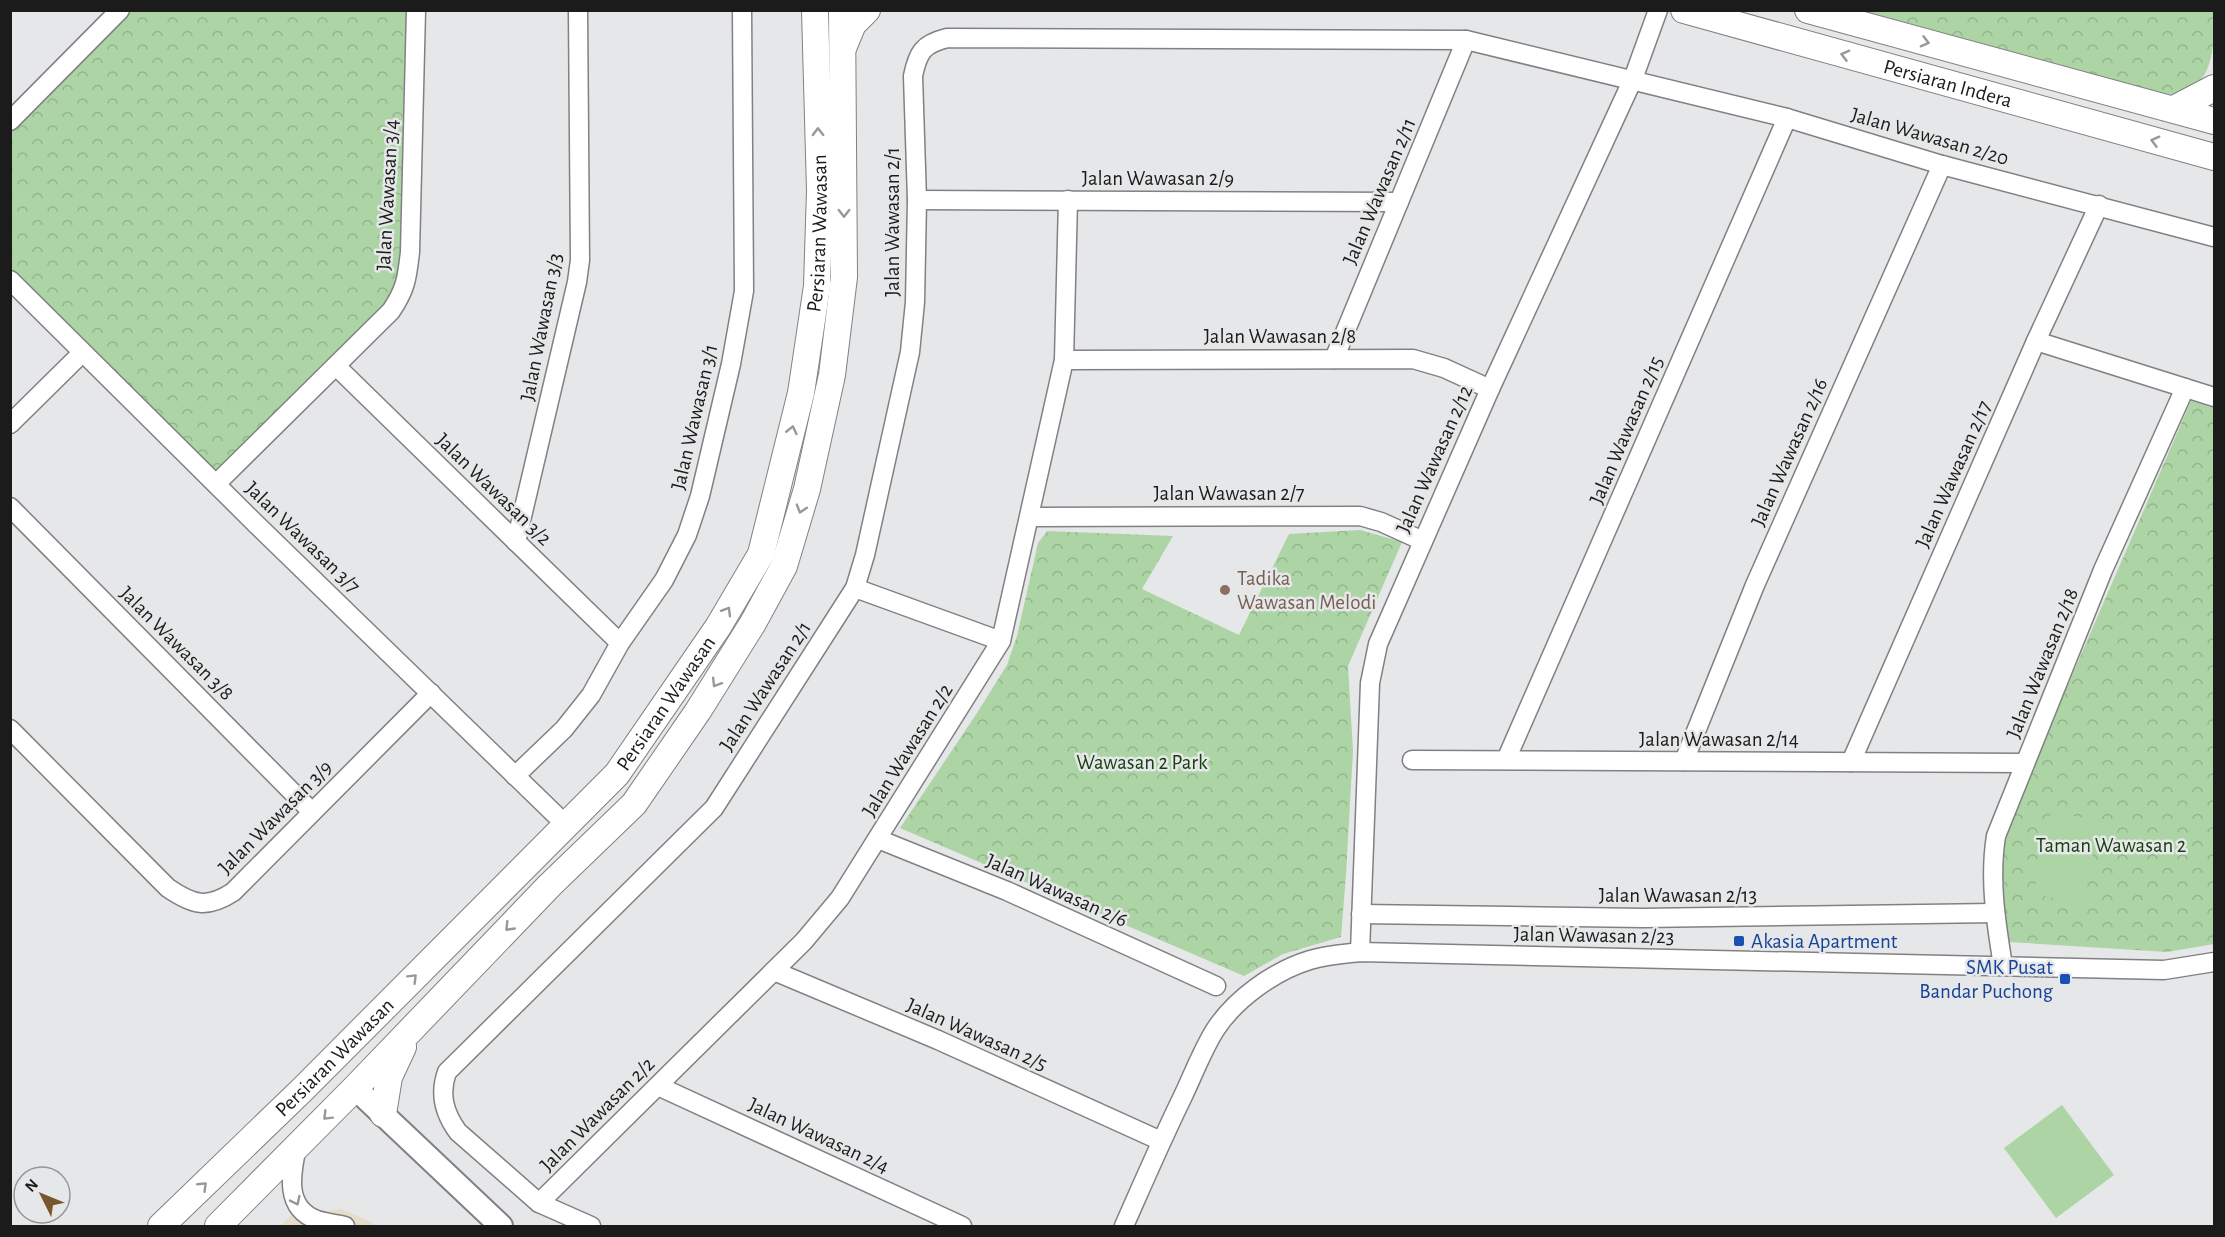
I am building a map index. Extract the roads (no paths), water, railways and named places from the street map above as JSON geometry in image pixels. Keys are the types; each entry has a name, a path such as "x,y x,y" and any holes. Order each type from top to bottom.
{"main road":[{"name":"Persiaran Wawasan","path":"161,1227 303,1089 617,774 718,627 761,554 801,393 817,286 820,191 816,10"},
{"name":"Persiaran Wawasan","path":"218,1227 550,885 634,804 698,711 753,622 784,566 807,489 832,375 844,277 842,10"},
{"path":"843,50 853,24 867,10"},
{"name":"Persiaran Indera","path":"1684,10 2213,152"},
{"name":"Persiaran Indera","path":"1808,10 2214,121"},
{"path":"2174,110 2214,88"},
{"path":"550,885 570,846 571,832 566,825 596,821 634,804"},
{"path":"383,1114 393,1067 417,1024"},
{"path":"303,1089 321,1086 355,1088 357,1034"}],"street":[{"path":"10,121 120,10"},
{"name":"Jalan Wawasan 3/4","path":"216,484 391,311 402,294 407,276 410,243 416,10"},
{"name":"Jalan Wawasan 3/3","path":"516,542 577,282 580,260 578,10"},
{"name":"Jalan Wawasan 3/1","path":"515,776 564,729 591,695 620,643 664,580 687,535 711,449 744,291 742,10"},
{"name":"Jalan Wawasan 2/12","path":"1360,952 1370,682 1378,644 1490,389 1633,79 1658,10"},
{"name":"Jalan Wawasan 2/20","path":"922,50 932,41 947,38 1467,40 1787,118 1942,165 2214,237"},
{"name":"Jalan Wawasan 2/11","path":"1334,359 1467,40"},
{"name":"Jalan Wawasan 2/1","path":"591,1227 539,1203 458,1132 449,1120 442,1098 442,1085 447,1072 714,808 855,588 865,555 910,352 915,302 917,201 913,76 916,60 922,50"},
{"name":"Jalan Wawasan 2/15","path":"1506,760 1787,118"},
{"name":"Jalan Wawasan 2/16","path":"1684,761 1755,585 1942,165"},
{"name":"Jalan Wawasan 2/2","path":"539,1203 804,941 840,898 1001,641 1064,360 1068,200"},
{"name":"Jalan Wawasan 2/9","path":"917,201 1399,202"},
{"name":"Jalan Wawasan 2/17","path":"1851,762 2036,341 2099,205"},
{"name":"Jalan Wawasan 3/7","path":"10,280 566,825"},
{"path":"2036,341 2214,397"},
{"path":"10,424 82,353"},
{"name":"Jalan Wawasan 2/8","path":"1064,360 1413,359 1444,368 1490,389"},
{"name":"Jalan Wawasan 3/2","path":"336,366 620,643"},
{"name":"Jalan Wawasan 2/18","path":"2003,966 1995,913 1992,858 1996,836 2103,570 2185,388"},
{"name":"Jalan Wawasan 3/8","path":"10,507 312,812"},
{"name":"Jalan Wawasan 2/7","path":"1030,517 1360,516 1381,522 1423,541"},
{"path":"855,588 1001,641"},
{"name":"Jalan Wawasan 3/9","path":"10,729 168,888 181,897 208,904 219,902 233,892 431,693"},
{"name":"Jalan Wawasan 2/14","path":"1412,760 2025,763"},
{"name":"Jalan Wawasan 2/6","path":"878,839 1007,891 1216,986"},
{"name":"Jalan Wawasan 2/13","path":"1361,914 1643,918 1995,913"},
{"name":"Jalan Wawasan 2/23","path":"1124,1227 1161,1141 1214,1031 1227,1013 1253,991 1289,969 1309,960 1360,952 2164,970 2214,962"},
{"name":"Jalan Wawasan 2/5","path":"774,971 938,1040 1161,1141"},
{"name":"Jalan Wawasan 2/4","path":"658,1086 962,1227"},
{"path":"355,1088 501,1227"},
{"path":"298,1144 292,1167 291,1191 300,1210 316,1220 345,1227"}],"place":[{"name":"Tadika Wawasan Melodi","path":"1225,590"},
{"name":"Akasia Apartment","path":"1739,941"},
{"name":"SMK Pusat Bandar Puchong","path":"2065,979"}],"park label":[{"name":"Wawasan 2 Park","path":"1142,762"},
{"name":"Taman Wawasan 2","path":"2111,845"}]}
